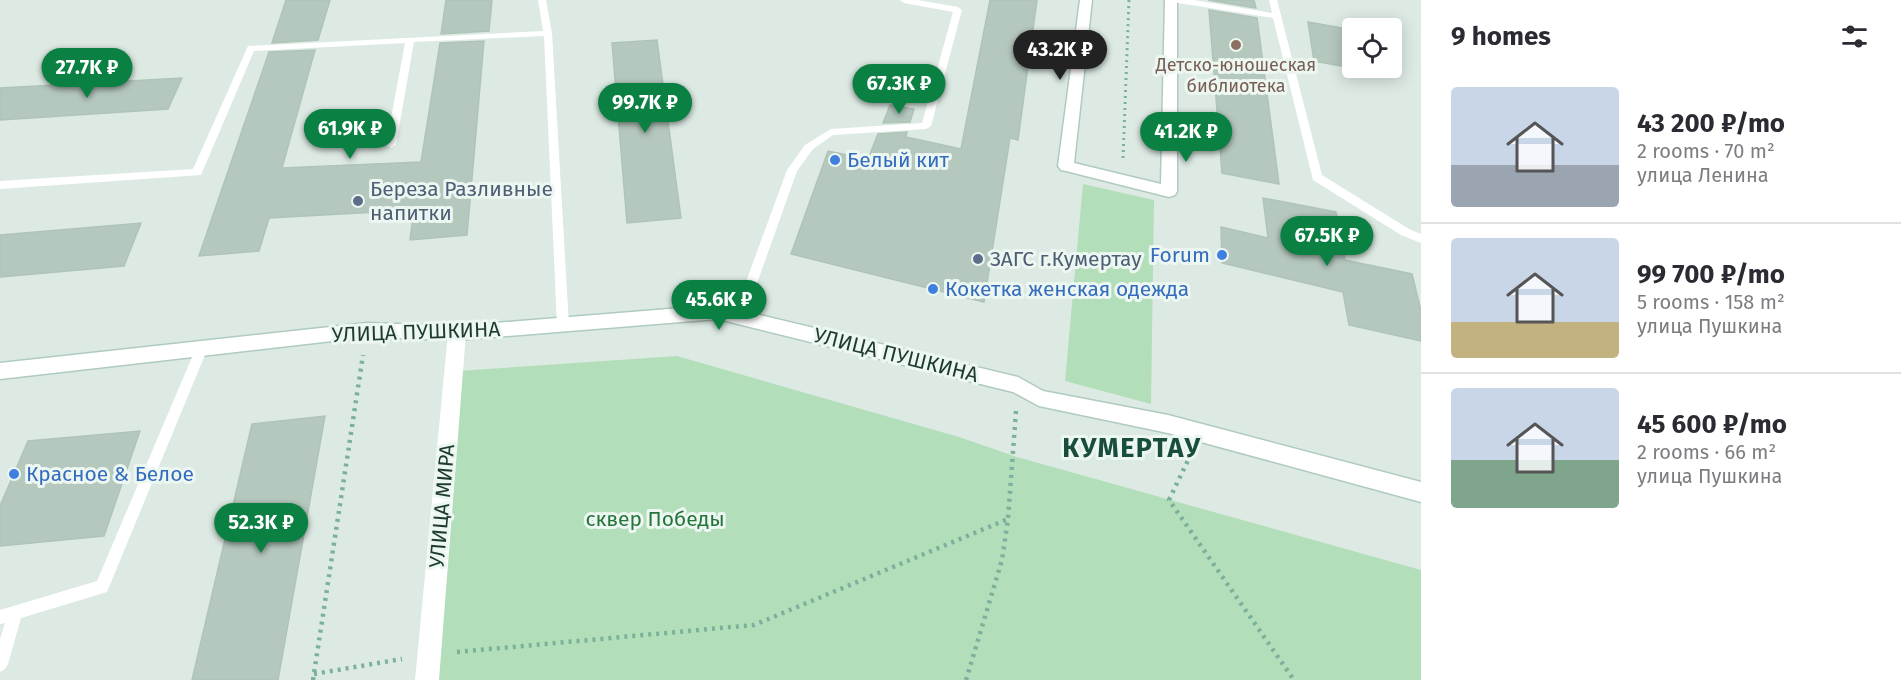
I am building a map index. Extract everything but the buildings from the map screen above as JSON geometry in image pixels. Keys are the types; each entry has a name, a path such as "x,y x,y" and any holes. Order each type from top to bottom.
{"main road":[{"path":"1086,0 1066,166 1169,191 1171,0"},
{"name":"УЛИЦА ПУШКИНА","path":"1,373 367,330 457,333 718,312 1018,385 1039,398 1168,424 1421,492"},
{"name":"УЛИЦА МИРА","path":"427,680 457,333"}],"lane":[{"path":"542,0 548,33 563,325"},
{"path":"739,317 792,170 809,147 831,132 926,126 958,10 904,0"},
{"path":"1178,0 1276,16"},
{"path":"1273,0 1317,177 1405,232 1421,239"},
{"path":"0,185 197,172 251,48 548,33"},
{"path":"391,145 410,40"},
{"path":"0,664 8,615 102,587 201,350"}],"path":[{"path":"1123,164 1129,0"},
{"path":"367,330 314,677 429,654 754,625 1008,519"},
{"path":"966,680 1002,560 1008,519 1018,385"},
{"path":"1200,434 1169,500 1294,680"}],"green space":[{"path":"1083,184 1154,200 1151,404 1065,381"},
{"name":"сквер Победы","path":"677,356 959,437 1017,457 1421,570 1421,680 432,680 457,371"}],"place":[{"name":"Детско-юношеская библиотека","path":"1236,45"},
{"name":"Белый кит","path":"835,160"},
{"name":"Береза Разливные напитки","path":"358,201"},
{"name":"Forum","path":"1222,255"},
{"name":"ЗАГС г.Кумертау","path":"978,259"},
{"name":"Кокетка женская одежда","path":"933,289"},
{"name":"Красное & Белое","path":"14,474"}],"district":[{"name":"КУМЕРТАУ","path":"1132,448"}]}
